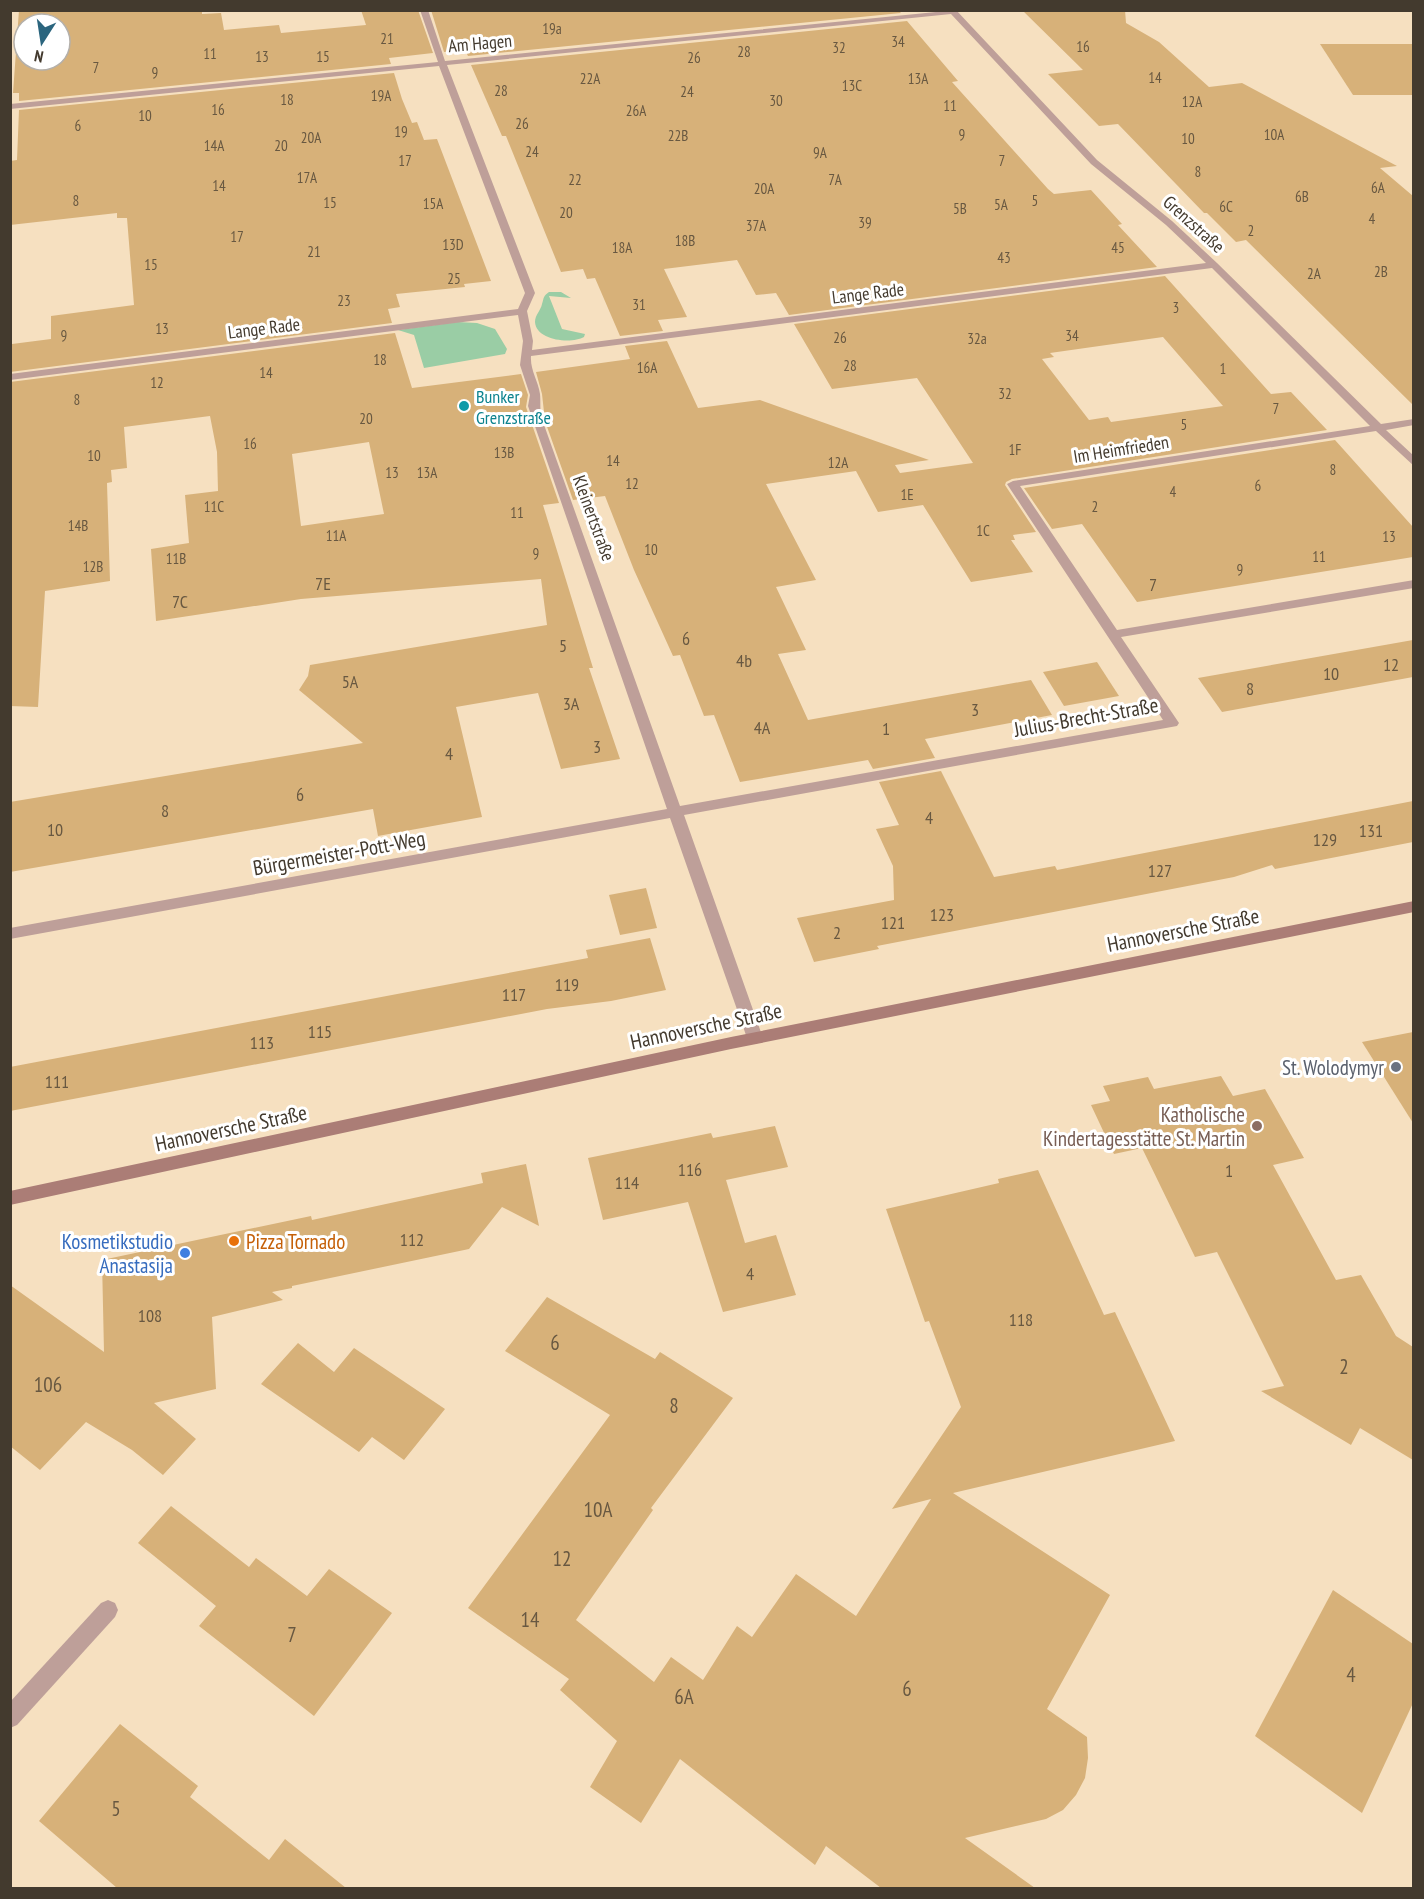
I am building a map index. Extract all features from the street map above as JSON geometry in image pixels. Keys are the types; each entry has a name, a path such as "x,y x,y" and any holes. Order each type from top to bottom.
{"main road":[{"name":"Hannoversche Straße","path":"10,1198 755,1038 1413,906"}],"street":[{"name":"Kleinertstraße","path":"423,10 454,98 530,293 522,311 528,341 525,365 535,394 533,405 755,1038"},
{"name":"Am Hagen","path":"10,107 952,11"},
{"name":"Grenzstraße","path":"952,11 1094,162 1169,223 1214,265 1413,463"},
{"name":"Lange Rade","path":"526,354 1214,265"},
{"name":"Lange Rade","path":"10,377 522,311"},
{"name":"Im Heimfrieden","path":"1113,634 1014,484 1413,422"},
{"path":"1113,634 1413,584"},
{"name":"Julius-Brecht-Straße","path":"675,812 1172,723 1113,634"},
{"name":"Bürgermeister-Pott-Weg","path":"10,934 675,812"},
{"path":"10,1718 108,1610"}],"green space":[{"path":"549,292 561,292 571,298 549,296 562,329 585,334 584,337 571,340 555,339 541,333 537,328 536,317 544,297"},
{"path":"458,322 477,323 495,329 507,349 505,354 424,368 414,335 398,330"}],"building":[{"path":"19,10 202,10 202,14 221,13 224,30 279,25 281,33 366,25 361,10 418,10 433,53 389,58 391,64 19,101 19,93 13,93 15,72 72,72 72,12 19,12"},
{"path":"431,10 898,10 901,13 468,56 465,50 444,52"},
{"path":"1022,10 1125,10 1126,23 1159,42 1209,87 1242,83 1397,166 1380,168 1413,196 1413,405 1246,240 1236,242 1207,213 1204,213 1118,124 1099,126 1048,74 1083,70"},
{"path":"907,21 958,81 952,82 1048,189 1054,194 1091,190 1122,224 1118,225 1157,267 789,315 776,293 756,295 737,260 664,269 687,317 658,320 663,331 620,336 595,278 587,279 583,269 561,272 506,136 502,136 471,65"},
{"path":"1320,44 1413,44 1413,95 1353,95"},
{"path":"394,73 412,123 417,122 424,140 437,139 491,281 464,284 465,287 396,294 400,307 388,309 392,323 10,372 12,344 51,339 51,316 134,305 127,218 117,218 117,213 10,225 10,161 17,160 19,110"},
{"path":"1165,276 1271,394 1291,392 1327,430 1012,479 1005,485 1036,532 1013,535 1015,540 1011,540 1033,572 971,582 923,505 878,512 856,471 766,484 816,580 776,587 806,650 778,654 808,720 1031,680 1052,715 925,739 935,758 873,769 868,760 740,782 714,715 704,716 680,655 673,656 634,570 605,496 573,500 545,421 542,394 536,372 630,359 625,346 667,341 698,408 760,400 929,460 895,465 900,473 973,463 917,378 832,389 794,324","holes":["1163,337 1223,406 1111,422 1108,417 1089,420 1042,359 1054,357 1050,353"]},
{"path":"395,333 412,388 521,374 528,395 526,407 559,503 543,505 593,668 589,668 620,759 561,769 538,693 456,707 482,817 378,836 373,809 10,872 10,802 363,743 299,690 308,676 310,665 547,625 541,579 301,599 156,621 151,549 189,543 185,495 218,491 217,452 210,416 124,427 127,468 111,470 112,482 107,483 110,581 45,591 38,707 10,706 10,382","holes":["369,442 384,514 301,526 292,454"]},
{"path":"1335,440 1413,527 1413,557 1137,602 1082,524 1052,529 1024,488"},
{"path":"1413,640 1413,677 1222,712 1198,678"},
{"path":"1097,662 1119,696 1064,706 1043,672"},
{"path":"941,771 994,877 1055,866 1057,870 1413,801 1413,842 1275,869 1272,865 1234,877 877,946 879,949 814,962 797,918 894,900 893,866 876,829 899,825 879,782"},
{"path":"646,888 657,928 620,935 609,895"},
{"path":"650,938 666,990 611,1001 547,1009 10,1111 10,1067 588,958 586,950"},
{"name":"St. Wolodymyr","path":"1413,1032 1413,1123 1362,1042"},
{"path":"1221,1076 1233,1096 1265,1089 1304,1158 1273,1165 1336,1280 1361,1275 1396,1336 1413,1347 1413,1460 1360,1428 1351,1445 1261,1391 1284,1386 1217,1252 1195,1257 1142,1148 1114,1154 1091,1105 1110,1101 1103,1086 1148,1077 1154,1089"},
{"path":"775,1126 788,1167 726,1180 745,1243 776,1235 796,1295 723,1312 688,1202 603,1220 588,1158 711,1133 713,1138"},
{"path":"526,1164 539,1226 502,1207 469,1249 292,1286 292,1288 272,1292 283,1300 212,1317 216,1389 154,1403 196,1439 163,1475 132,1450 86,1422 40,1470 10,1446 10,1285 104,1352 102,1260 311,1216 312,1220 483,1183 481,1173"},
{"path":"1038,1170 1104,1315 1115,1312 1175,1441 953,1493 1110,1595 1047,1709 1087,1737 1088,1758 1085,1778 1076,1795 1063,1810 1046,1819 965,1838 1035,1888 881,1888 826,1846 815,1865 680,1759 641,1823 590,1787 617,1741 560,1690 569,1679 468,1608 610,1415 505,1351 547,1297 655,1359 660,1352 733,1398 651,1508 653,1510 576,1620 654,1682 671,1657 703,1680 737,1626 752,1637 796,1574 856,1616 931,1499 892,1509 961,1407 929,1321 925,1322 886,1209 999,1183 998,1179"},
{"path":"298,1343 334,1372 354,1348 445,1409 404,1460 372,1437 359,1452 261,1384"},
{"path":"171,1506 249,1567 256,1558 307,1596 329,1569 392,1613 314,1716 199,1626 216,1606 138,1543"},
{"path":"1333,1590 1413,1644 1413,1703 1362,1813 1255,1736"},
{"path":"120,1724 198,1786 190,1797 269,1860 285,1839 346,1888 117,1888 39,1821"}],"place":[{"name":"Bunker Grenzstraße","path":"464,406"},
{"name":"St. Wolodymyr","path":"1396,1067"},
{"name":"Katholische Kindertagesstätte St. Martin","path":"1257,1126"},
{"name":"Pizza Tornado","path":"234,1241"},
{"name":"Kosmetikstudio Anastasija","path":"185,1253"}]}
